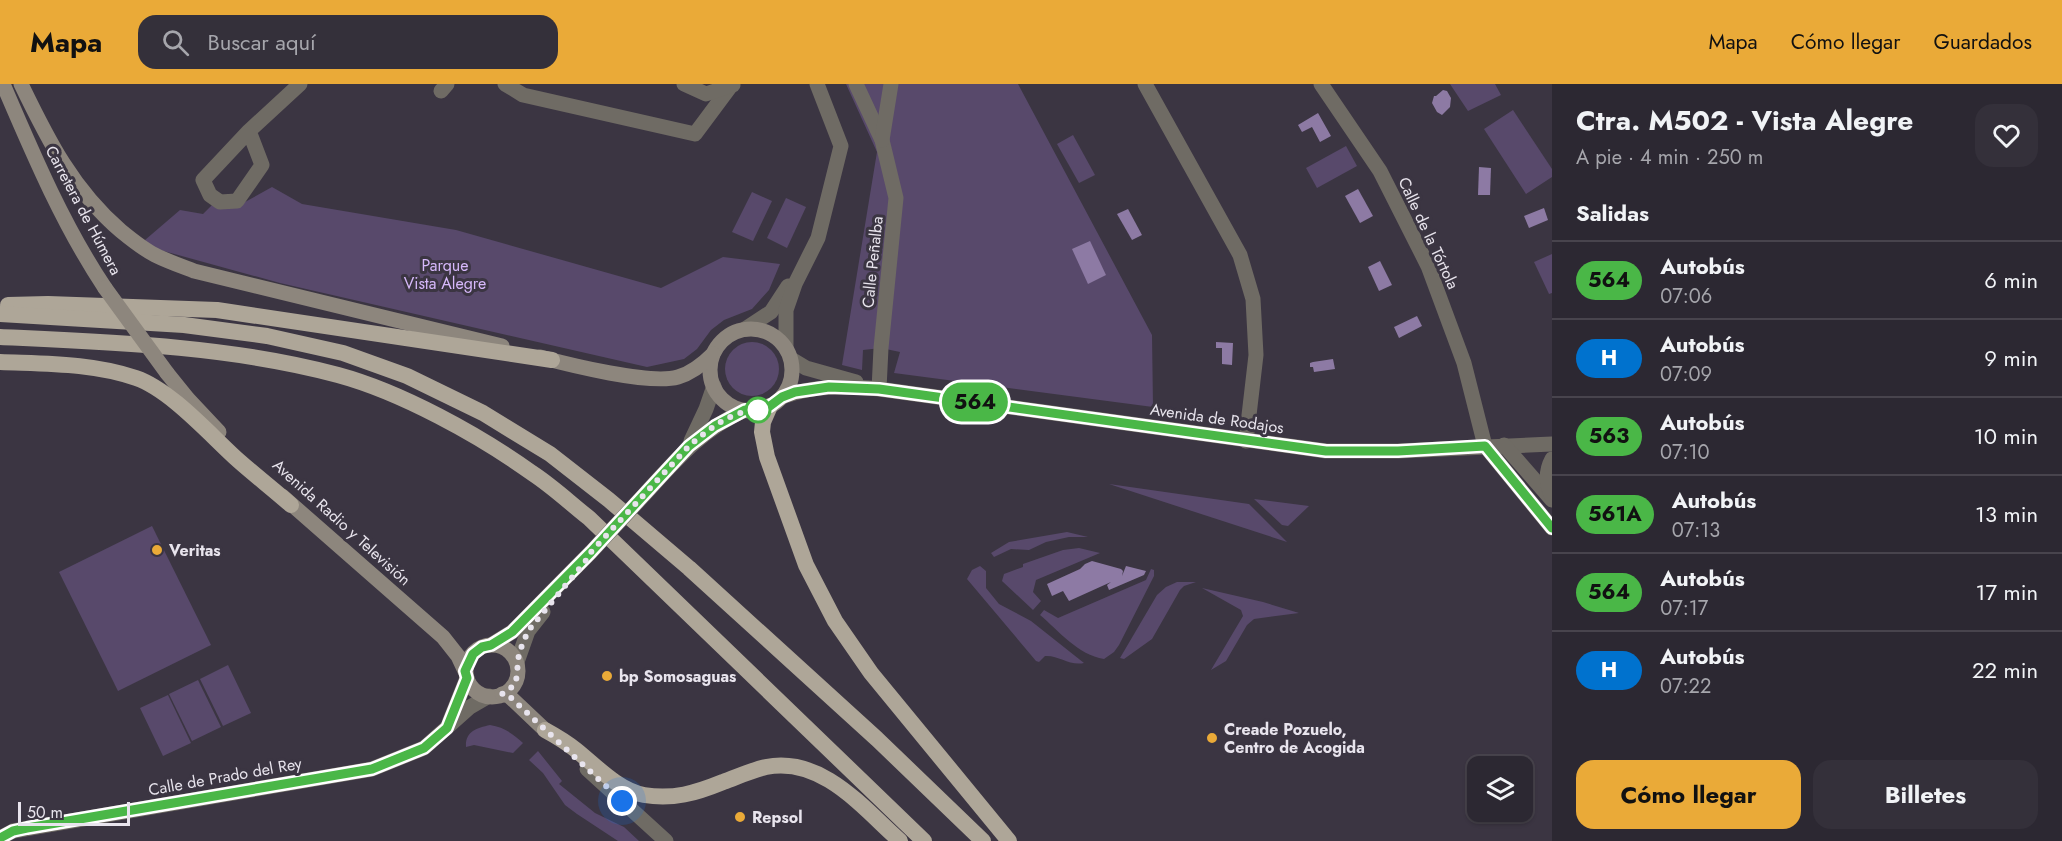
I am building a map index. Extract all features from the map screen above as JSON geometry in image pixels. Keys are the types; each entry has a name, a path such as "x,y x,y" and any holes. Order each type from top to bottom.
{"highway":[{"path":"0,306 48,304 217,310 552,360"},
{"path":"0,314 184,325 267,336 343,353 407,376 483,413 550,454 609,500 688,568 877,739 983,841"},
{"path":"0,337 178,349 263,359 339,375 398,397 473,435 533,473 589,518 924,841"},
{"path":"0,362 83,365 137,378 179,405 241,463 291,505"},
{"path":"776,402 763,422 762,432 767,457 806,565 835,621 871,672 1009,841"},
{"path":"545,730 562,740 627,789 641,795 670,798 685,796 766,767 782,765 812,770 838,786 900,841"}],"main road":[{"name":"Carretera de Húmera","path":"3,84 39,168 89,265 167,373"},
{"path":"21,84 57,156 84,195 136,244 153,255 194,271 441,330 552,360 658,379 686,374 704,363 725,338 745,329 763,330 770,333 789,353 793,371 791,382 776,402 758,410 745,410 729,404 718,393 710,372 713,354"},
{"name":"Avenida Radio y Televisión","path":"167,373 208,420 291,505 425,619 450,645 466,674"},
{"path":"496,695 510,689 516,682 517,662 501,646 491,645 482,647 473,654 466,674 475,690 496,695 509,696 545,730"}],"street":[{"path":"249,132 262,165 237,201 220,202 210,195 203,180 288,90 300,84"},
{"path":"505,84 523,95 695,134 733,86"},
{"path":"684,84 706,94 733,86"},
{"path":"789,353 786,310 795,284 818,238 841,146 817,84"},
{"name":"Calle Peñalba","path":"856,84 882,140 896,198 879,389"},
{"name":"Calle Peñalba","path":"882,140 891,84"},
{"path":"1145,84 1240,255 1253,298 1256,355 1246,441"},
{"name":"Calle de la Tórtola","path":"1321,84 1380,171 1428,266 1464,363 1485,446"},
{"path":"745,329 771,312 818,238"},
{"name":"Avenida de Rodajos","path":"789,353 820,372 879,389"},
{"path":"689,446 714,386"},
{"name":"Avenida de Rodajos","path":"776,402 804,390 829,387 879,389 1326,451 1398,451 1552,444"},
{"path":"491,645 512,632 591,552 689,446 715,426 745,410"},
{"path":"1504,445 1552,499"},
{"path":"1485,446 1552,528"},
{"path":"1552,459 1547,468 1548,488 1552,499"},
{"path":"517,662 528,631 591,552"},
{"name":"Calle de Prado del Rey","path":"447,728 466,674"},
{"name":"Calle de Prado del Rey","path":"0,838 22,829 372,769 424,748 470,706 496,695"},
{"path":"545,730 666,841"}],"green space":[{"path":"846,84 1018,84 1152,335 1153,407 894,373 900,352 881,348 863,350 862,370 842,365 877,152"},
{"path":"1450,84 1495,84 1501,95 1468,111"},
{"path":"1513,110 1552,169 1552,177 1526,194 1484,129"},
{"path":"1073,135 1095,175 1079,183 1057,144"},
{"path":"1346,146 1357,166 1317,188 1306,168"},
{"name":"Parque Vista Alegre","path":"272,187 302,204 456,230 661,288 723,257 780,264 769,290 752,309 724,320 711,330 697,349 684,359 647,367 280,283 149,247 145,240 180,210 203,214 212,205 236,207"},
{"path":"752,192 772,201 753,241 732,232"},
{"path":"786,198 806,207 787,248 767,238"},
{"path":"1552,254 1552,293 1549,294 1534,262"},
{"path":"752,342 762,344 771,350 777,359 779,369 777,379 771,388 762,394 752,396 742,394 733,388 727,379 725,369 727,359 733,350 742,344"},
{"path":"1109,484 1249,504 1287,542"},
{"path":"1254,499 1309,506 1288,526 1282,525"},
{"path":"152,526 211,645 118,691 59,572"},
{"path":"1067,532 1088,537 1069,537 1046,542 1029,550 1011,549 994,557 991,553 1009,542"},
{"path":"1079,548 1100,553 1036,580 1033,592 1041,601 1033,610 1002,581 1004,574 1023,567 1023,564 1063,550"},
{"path":"980,566 986,571 986,588 999,604 1031,621 1084,663 1074,663 1050,656 1045,656 1039,662 1036,661 967,579 972,570"},
{"path":"1151,569 1154,570 1154,576 1119,645 1104,659 1077,648 1040,615 1044,610 1058,618 1146,580"},
{"path":"1177,582 1196,582 1180,590 1152,639 1124,659 1120,658 1157,595 1166,587"},
{"path":"1202,588 1299,613 1254,619 1247,625 1226,661 1211,670 1243,616 1241,610"},
{"path":"228,665 251,713 223,726 200,679"},
{"path":"198,680 221,727 192,741 169,694"},
{"path":"168,695 191,743 163,756 140,708"},
{"path":"490,725 508,731 523,743 513,753 474,745 466,747 469,734"},
{"path":"538,751 562,781 559,784 595,813 624,827 639,841 618,841 565,805 543,773 529,760"}],"shaded area":[{"path":"1443,90 1447,91 1451,98 1450,107 1442,115 1437,112 1432,103 1434,96"},
{"path":"1318,113 1331,136 1320,142 1312,127 1302,132 1298,125"},
{"path":"1479,167 1491,168 1490,195 1478,195"},
{"path":"1358,189 1373,216 1360,223 1345,196"},
{"path":"1544,208 1548,220 1529,228 1524,216"},
{"path":"1128,209 1142,235 1132,240 1117,214"},
{"path":"1090,241 1106,275 1088,284 1072,249"},
{"path":"1380,261 1392,285 1379,291 1368,267"},
{"path":"1417,316 1422,326 1399,338 1394,327"},
{"path":"1216,342 1233,343 1232,365 1222,364 1222,348 1216,348"},
{"path":"1333,359 1335,369 1314,372 1313,367 1310,367 1310,363"},
{"path":"1092,561 1121,569 1122,576 1126,566 1146,571 1144,575 1109,590 1107,585 1111,582 1069,601 1063,591 1052,596 1047,584"}],"bus line":[{"name":"564","path":"0,838 13,831 27,828 372,769 424,748 447,728 467,678 465,671 467,663 473,654 512,632 591,552 689,446 715,426 745,410 758,410 770,406 782,397 813,388 879,389 1326,451 1398,451 1485,446 1552,528"}],"place":[{"name":"Veritas","path":"157,550"},
{"name":"bp Somosaguas","path":"607,676"},
{"name":"Creade Pozuelo, Centro de Acogida","path":"1212,738"},
{"name":"Repsol","path":"740,817"}],"route":[{"path":"622,801 509,696 502,694 516,682 519,653 528,631 591,552 700,436 745,410 758,410"}]}
